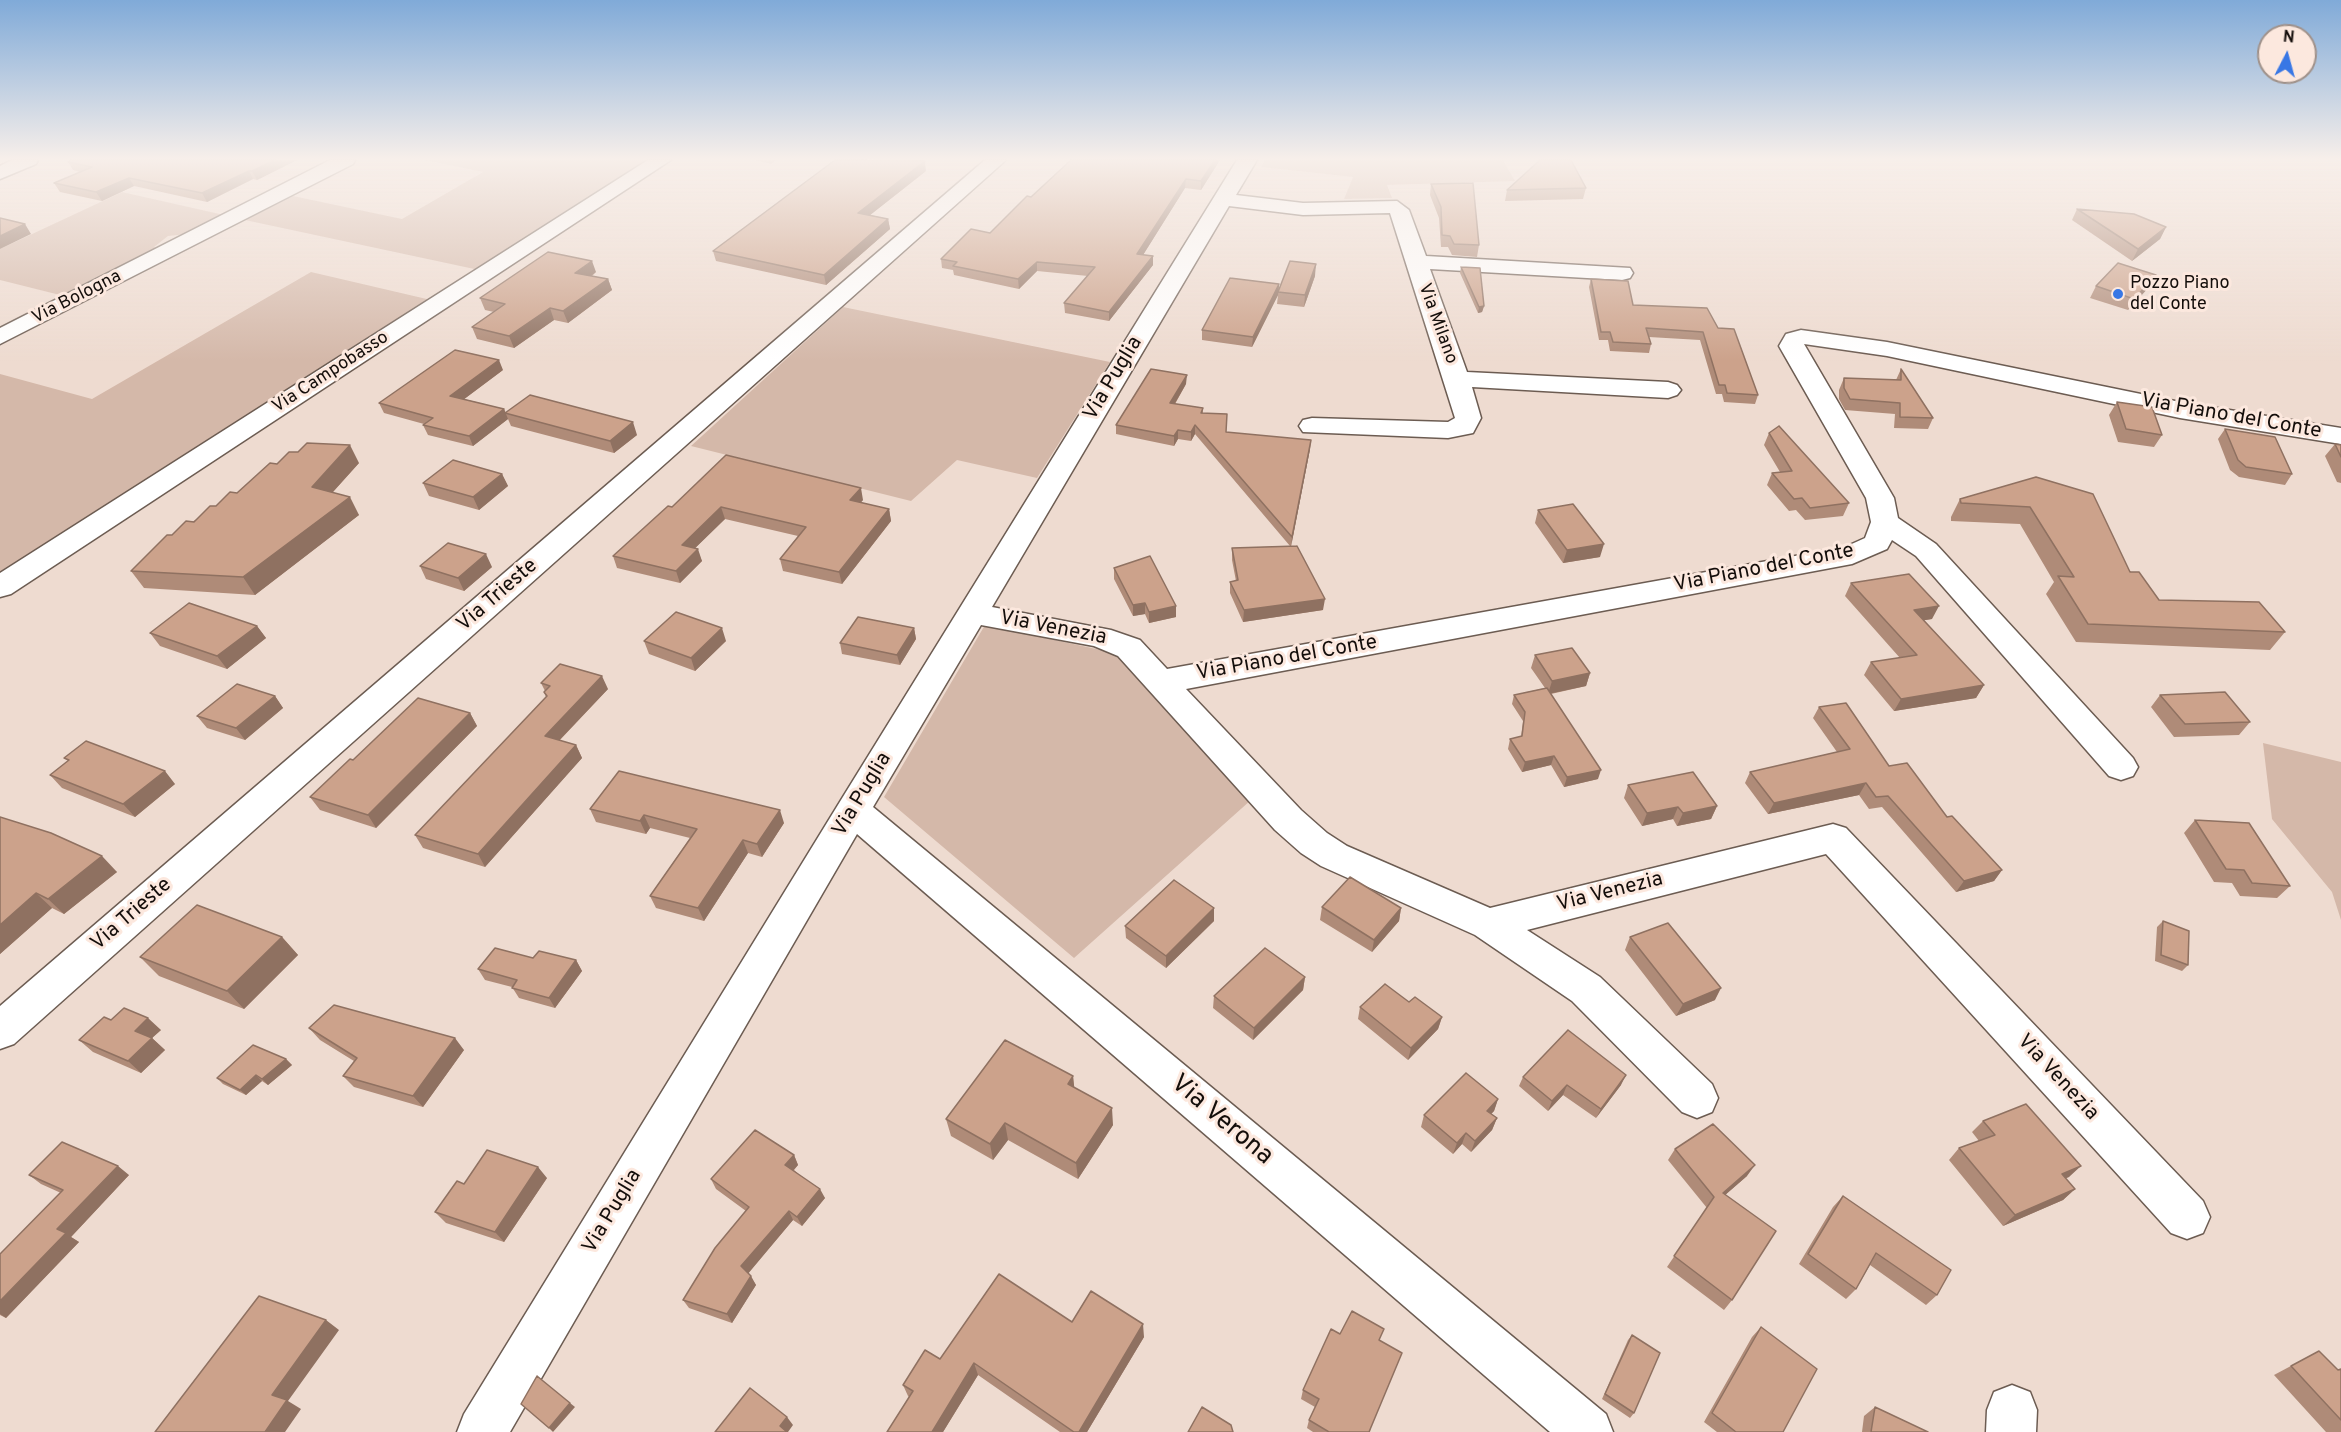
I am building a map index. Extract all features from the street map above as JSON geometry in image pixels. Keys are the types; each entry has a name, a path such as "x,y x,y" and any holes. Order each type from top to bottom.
{"street":[{"name":"Via Bologna","path":"0,337 215,227"},
{"name":"Via Campobasso","path":"0,586 558,227"},
{"name":"Via Trieste","path":"0,1031 921,227"},
{"name":"Via Puglia","path":"482,1432 853,810 1206,227"},
{"name":"Via Milano","path":"1312,426 1448,430 1464,427 1468,418 1457,379 1404,227"},
{"path":"1415,262 1622,273"},
{"name":"Via Piano del Conte","path":"1160,682 1852,555 1877,543 1885,522 1880,498 1791,346 1794,339 1813,337 1887,349 2180,410 2341,436"},
{"path":"1457,379 1668,390"},
{"path":"1885,522 1926,550 2121,767"},
{"name":"Via Venezia","path":"972,613 1116,641 1129,648 1288,820 1314,843 1334,856 1488,924 1833,838 2187,1217"},
{"name":"Via Verona","path":"853,810 1588,1432"},
{"path":"1488,924 1586,988 1697,1098"}],"shaded area":[{"path":"47,227 201,227 187,234 168,236 154,247 158,249 64,296 0,280 0,249"},
{"path":"277,227 546,227 479,270"},
{"path":"311,272 431,300 0,578 0,374 92,399"},
{"path":"843,307 1110,362 1037,478 957,460 911,501 691,446"},
{"path":"985,625 1115,653 1251,800 1074,958 884,797"},
{"path":"2263,743 2341,762 2341,920 2332,892 2272,819"}],"building":[{"path":"0,227 19,227 0,236"},
{"path":"745,227 879,227 824,275 713,251"},
{"path":"996,227 1155,227 1137,254 1153,256 1109,312 1064,303 1095,267 1037,262 1018,279 953,266 957,262 941,259 971,229 990,233"},
{"path":"1442,227 1477,227 1479,245 1454,244 1450,236 1442,235"},
{"path":"2104,227 2166,227 2138,249"},
{"path":"548,252 592,261 575,273 608,279 563,311 550,308 509,336 472,327 505,304 480,298"},
{"path":"1290,261 1316,264 1305,295 1278,292"},
{"path":"2118,263 2156,275 2134,299 2096,286"},
{"path":"1461,267 1480,268 1484,306 1479,307"},
{"path":"1230,278 1279,284 1253,337 1202,330"},
{"path":"1591,279 1628,281 1633,305 1707,308 1718,328 1734,329 1758,395 1727,393 1725,385 1719,385 1703,332 1646,328 1651,344 1613,342 1610,332 1601,332"},
{"path":"455,350 499,360 450,396 504,409 469,436 423,425 433,418 379,403"},
{"path":"1151,369 1187,375 1170,403 1203,408 1201,413 1227,414 1226,432 1311,440 1292,537 1195,425 1191,432 1178,430 1174,436 1116,425"},
{"path":"1901,369 1933,418 1900,417 1900,403 1850,399 1844,388 1844,378 1901,380"},
{"path":"530,395 633,422 610,441 505,413"},
{"path":"2117,402 2152,407 2162,435 2126,429"},
{"path":"1779,426 1849,503 1810,508 1802,498 1794,499 1772,473 1792,471 1769,433"},
{"path":"2225,429 2275,437 2292,474 2246,467 2238,460"},
{"path":"307,443 350,445 312,487 350,497 243,577 131,571 167,535 172,535 186,521 194,522 210,506 216,506 230,492 237,493 270,463 277,464 289,452 298,452"},
{"path":"2335,444 2341,445 2341,457"},
{"path":"726,455 861,488 850,500 889,509 839,572 780,559 806,527 721,507 682,545 698,549 676,571 613,556 668,506 672,507"},
{"path":"453,460 502,474 473,497 423,483"},
{"path":"2036,477 2093,494 2130,572 2139,572 2159,600 2259,602 2285,632 2088,624 2058,576 2074,577 2030,507 1961,503 1960,499"},
{"path":"1573,504 1604,544 1567,550 1538,510"},
{"path":"448,543 486,554 458,578 420,566"},
{"path":"1297,546 1325,599 1244,610 1230,582 1238,580 1232,548"},
{"path":"1150,556 1176,606 1149,612 1145,603 1133,605 1114,568"},
{"path":"1909,574 1939,606 1914,610 1984,685 1901,699 1871,662 1917,655 1851,583"},
{"path":"189,603 257,626 217,656 150,633"},
{"path":"676,612 722,628 691,658 644,641"},
{"path":"858,617 914,628 897,655 840,643"},
{"path":"1572,648 1590,673 1552,681 1535,655"},
{"path":"560,664 602,676 545,736 576,745 478,854 415,835 547,696 544,692 550,686 541,683"},
{"path":"237,684 275,696 236,728 197,716"},
{"path":"1547,688 1601,770 1567,777 1554,756 1525,762 1510,739 1522,736 1525,712 1514,695"},
{"path":"2225,692 2250,722 2185,724 2160,695"},
{"path":"418,698 470,713 368,815 310,797 350,759 353,760"},
{"path":"1846,703 1889,766 1907,763 1947,817 1952,816 2002,870 1964,881 1888,796 1876,797 1866,783 1774,803 1750,772 1850,749 1819,707"},
{"path":"86,741 165,771 123,804 50,775 69,760 64,758"},
{"path":"619,771 780,810 757,844 743,840 698,908 650,896 697,829 644,815 640,821 590,809"},
{"path":"1693,772 1717,806 1683,813 1678,807 1647,813 1628,785"},
{"path":"0,817 51,833 102,856 48,899 36,893 0,925"},
{"path":"2195,820 2249,823 2290,886 2252,883 2244,870 2226,869"},
{"path":"1350,877 1401,908 1374,940 1322,907"},
{"path":"1174,880 1214,908 1166,956 1125,926"},
{"path":"197,905 282,937 227,991 140,957"},
{"path":"2163,921 2189,931 2188,965 2161,955"},
{"path":"1668,923 1721,988 1683,1004 1630,937"},
{"path":"495,948 533,958 539,951 576,960 549,998 512,988 517,980 478,969"},
{"path":"1265,948 1305,977 1254,1028 1214,996"},
{"path":"1385,984 1409,1002 1415,997 1442,1017 1411,1048 1360,1007"},
{"path":"334,1005 455,1038 413,1096 343,1076 357,1058 309,1028"},
{"path":"124,1008 148,1018 135,1031 152,1038 128,1061 79,1040 104,1017 111,1020"},
{"path":"1568,1030 1626,1075 1601,1109 1567,1085 1552,1101 1523,1077"},
{"path":"1005,1040 1073,1076 1068,1084 1112,1108 1076,1163 1005,1123 990,1144 946,1119"},
{"path":"253,1045 286,1059 262,1079 256,1075 240,1090 217,1078"},
{"path":"1466,1073 1498,1099 1487,1111 1497,1118 1475,1141 1466,1133 1457,1143 1424,1115"},
{"path":"2026,1104 2081,1166 2062,1174 2075,1189 2015,1215 1959,1148 1995,1135 1983,1121"},
{"path":"1713,1124 1755,1165 1723,1193 1776,1231 1732,1300 1674,1256 1714,1197 1675,1149"},
{"path":"755,1130 794,1155 785,1165 820,1189 797,1217 789,1211 741,1266 751,1276 727,1314 683,1300 715,1248 749,1207 711,1179"},
{"path":"62,1142 118,1166 57,1229 66,1233 0,1301 0,1254 63,1190 29,1175"},
{"path":"487,1150 538,1167 495,1232 435,1212 457,1181 464,1184"},
{"path":"1843,1196 1951,1270 1937,1295 1876,1253 1856,1289 1808,1254"},
{"path":"999,1274 1072,1322 1091,1291 1143,1324 1079,1432 1074,1432 974,1363 932,1432 887,1432 913,1391 903,1385 925,1350 940,1359"},
{"path":"259,1296 326,1320 272,1395 287,1400 265,1432 155,1432"},
{"path":"1352,1311 1384,1329 1379,1340 1402,1353 1369,1432 1329,1432 1309,1420 1319,1399 1303,1390 1331,1329 1340,1334"},
{"path":"1761,1327 1817,1369 1783,1432 1736,1432 1712,1413"},
{"path":"1632,1335 1660,1353 1634,1413 1605,1394"},
{"path":"2319,1351 2338,1370 2341,1369 2341,1420 2291,1366"},
{"path":"537,1376 570,1403 549,1428 521,1404"},
{"path":"750,1388 787,1417 780,1426 787,1432 715,1432"},
{"path":"1202,1407 1231,1425 1233,1432 1188,1432"},
{"path":"1875,1407 1928,1432 1871,1432"}],"place":[{"name":"Pozzo Piano del Conte","path":"2118,294"}]}
